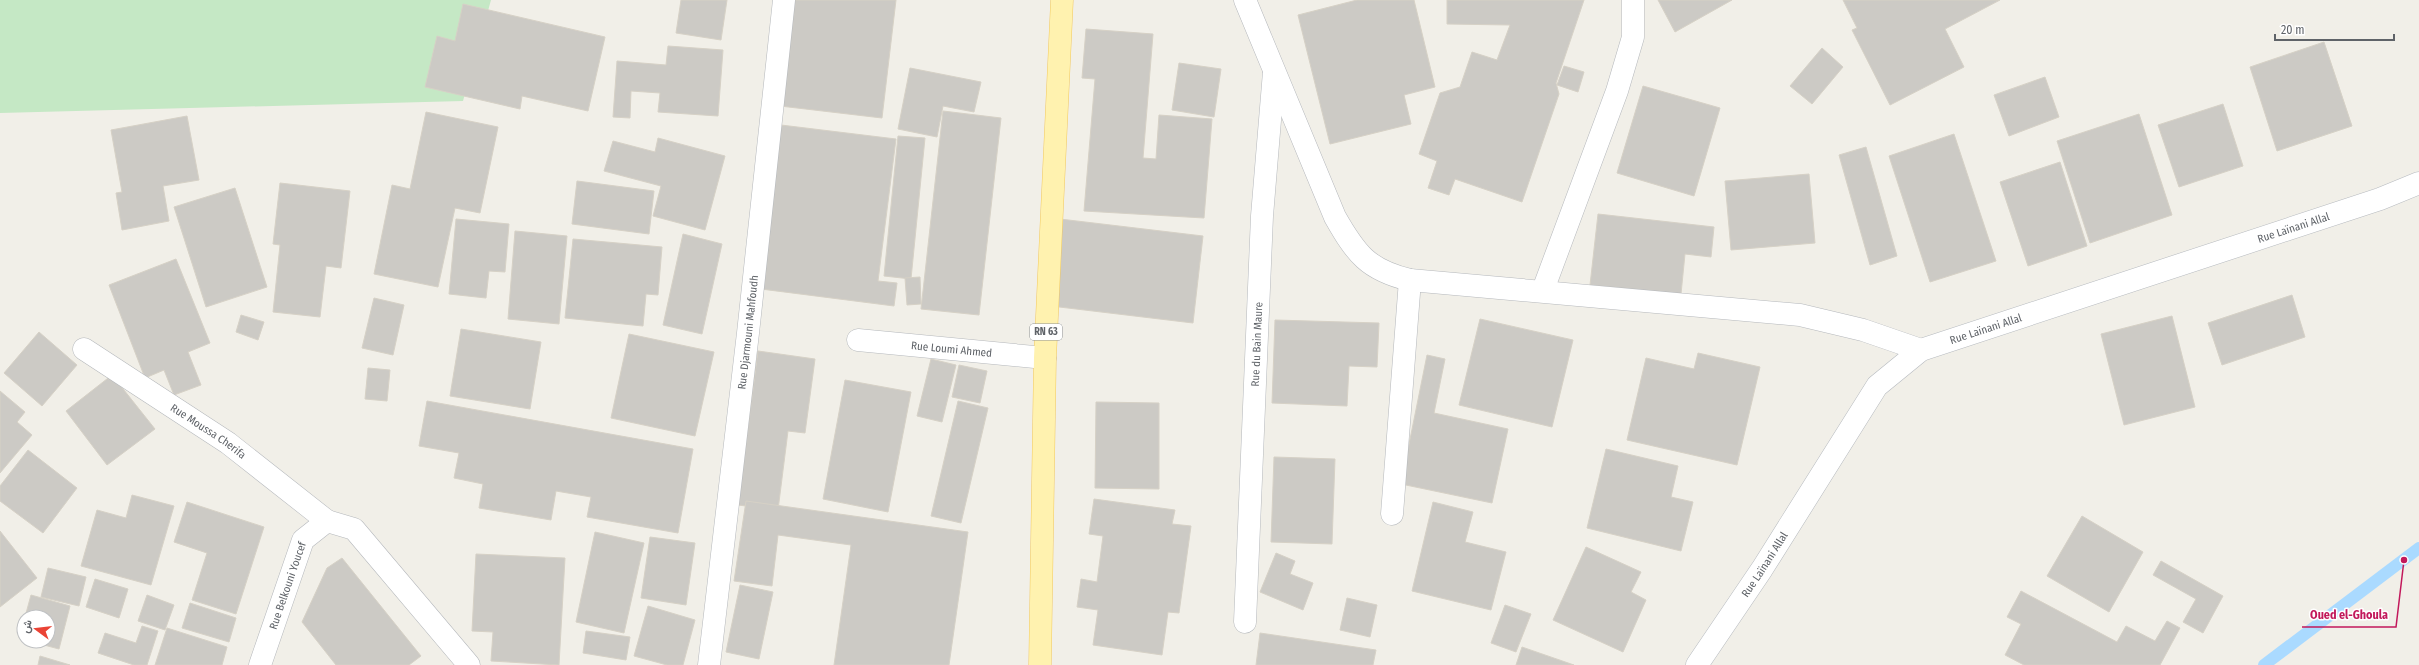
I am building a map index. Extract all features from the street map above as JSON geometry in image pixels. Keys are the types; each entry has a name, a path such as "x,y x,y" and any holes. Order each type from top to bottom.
{"main road":[{"name":"RN 63","path":"1040,665 1045,358 1062,0"}],"street":[{"name":"Rue Djarmouni Mahfoudh","path":"709,665 748,333 784,0"},
{"path":"1245,0 1275,68 1335,217 1349,242 1368,263 1389,275 1410,280 1543,290 1800,315 1863,330 1921,350"},
{"path":"1543,290 1617,91 1633,37 1633,0"},
{"name":"Rue du Bain Maure","path":"1245,622 1262,216 1275,68"},
{"name":"Rue Laïnani Allal","path":"1697,665 1762,569 1877,386 1921,350 2373,201 2419,183"},
{"path":"1392,514 1410,280"},
{"name":"Rue Loumi Ahmed","path":"858,340 1045,358"},
{"name":"Rue Moussa Cherifa","path":"84,349 228,442 327,521"},
{"path":"327,521 354,529 470,665"},
{"name":"Rue Belkouni Youcef","path":"260,665 303,540 327,521"}],"green space":[{"path":"0,0 491,0 463,101 0,113"}],"building":[{"path":"681,0 727,0 721,40 676,33"},
{"path":"793,0 896,0 882,118 780,106"},
{"path":"1357,0 1414,0 1435,87 1404,95 1411,124 1330,144 1298,15"},
{"path":"1447,0 1584,0 1556,83 1559,94 1522,202 1455,179 1449,195 1428,188 1437,161 1419,154 1440,93 1460,87 1472,52 1497,60 1510,25 1447,24"},
{"path":"1658,0 1732,0 1675,32"},
{"path":"1843,0 2000,0 1945,29 1964,67 1890,105 1852,30 1857,28"},
{"path":"463,4 605,37 588,111 522,96 520,109 425,87 437,36 455,41"},
{"path":"1086,29 1153,34 1143,158 1156,159 1159,115 1212,119 1204,218 1084,211 1095,79 1082,78"},
{"path":"2324,42 2352,126 2277,151 2250,67"},
{"path":"668,46 723,50 718,116 658,112 660,93 631,91 630,118 613,117 617,61 666,65"},
{"path":"1822,48 1843,67 1812,104 1790,86"},
{"path":"1179,63 1221,69 1214,117 1172,110"},
{"path":"1564,66 1584,72 1578,92 1557,85"},
{"path":"910,68 981,82 974,112 943,106 937,137 898,129"},
{"path":"2045,77 2059,117 2009,136 1994,95"},
{"path":"1643,86 1720,108 1694,196 1617,173"},
{"path":"2223,104 2243,166 2179,187 2158,125"},
{"path":"943,111 1001,118 979,315 921,309"},
{"path":"426,112 498,127 480,213 455,208 438,287 374,274 392,185 410,189"},
{"path":"2139,114 2172,215 2090,243 2057,141"},
{"path":"187,116 199,180 163,186 169,221 122,230 116,193 122,192 111,130"},
{"path":"781,125 896,139 878,281 897,283 894,306 761,289"},
{"path":"1954,134 1996,261 1930,282 1889,156"},
{"path":"898,136 925,138 911,279 884,276"},
{"path":"658,138 725,156 705,230 653,216 661,186 604,171 613,141 655,152"},
{"path":"1866,147 1897,256 1870,265 1839,155"},
{"path":"2060,162 2087,246 2028,266 2000,182"},
{"path":"1809,174 1815,243 1731,250 1725,181"},
{"path":"577,181 654,191 649,234 572,224"},
{"path":"280,183 350,191 341,268 326,266 320,317 273,312 280,245 273,244"},
{"path":"235,188 267,287 206,307 174,207"},
{"path":"1598,214 1714,227 1711,257 1685,254 1681,294 1590,285"},
{"path":"456,219 509,224 505,272 489,271 486,298 449,294"},
{"path":"1060,219 1203,236 1193,323 1051,306"},
{"path":"515,231 567,236 559,324 508,319"},
{"path":"683,234 722,244 702,334 663,325"},
{"path":"573,239 662,247 658,295 646,294 643,326 565,318"},
{"path":"176,259 210,343 188,352 201,385 174,395 164,370 145,378 109,285"},
{"path":"920,277 921,304 907,305 905,278"},
{"path":"2292,295 2305,337 2222,365 2208,323"},
{"path":"374,298 404,305 393,355 362,348"},
{"path":"241,315 264,322 258,340 236,332"},
{"path":"2172,316 2195,407 2124,425 2101,334"},
{"path":"1480,319 1573,340 1552,427 1459,405"},
{"path":"1275,320 1379,323 1377,367 1349,366 1347,406 1272,403"},
{"path":"461,329 541,342 530,409 450,396"},
{"path":"39,332 77,365 42,406 4,373"},
{"path":"629,334 714,352 695,436 611,418"},
{"path":"758,351 815,359 805,433 788,431 778,510 738,505"},
{"path":"1698,353 1760,367 1737,465 1627,440 1646,358 1694,369"},
{"path":"1427,355 1445,359 1434,413 1508,429 1492,503 1401,484"},
{"path":"931,359 956,365 942,422 917,416"},
{"path":"959,365 987,371 980,403 952,397"},
{"path":"368,368 390,370 387,401 365,399"},
{"path":"112,375 155,429 107,465 66,411"},
{"path":"845,380 911,392 888,512 823,499"},
{"path":"0,391 25,412 17,422 32,435 0,473"},
{"path":"427,401 693,449 678,533 587,517 591,497 556,491 551,520 479,508 483,484 454,478 459,453 419,446"},
{"path":"958,401 988,408 961,523 931,516"},
{"path":"1096,402 1159,403 1159,489 1095,488"},
{"path":"1606,449 1678,466 1671,497 1693,502 1681,551 1587,528"},
{"path":"28,450 77,488 43,533 0,501 0,486"},
{"path":"1274,457 1335,459 1332,544 1271,542"},
{"path":"132,495 174,506 151,585 81,566 97,510 126,518"},
{"path":"1094,499 1175,510 1172,524 1191,526 1179,613 1168,612 1162,655 1093,645 1098,610 1077,607 1081,579 1097,582 1103,536 1089,534"},
{"path":"746,501 968,532 949,665 834,665 851,545 778,535 772,586 734,581"},
{"path":"187,502 264,527 236,614 192,600 207,553 174,542"},
{"path":"1433,502 1473,512 1465,542 1506,552 1491,610 1412,591"},
{"path":"2082,516 2143,552 2109,612 2047,576"},
{"path":"0,531 37,578 0,607"},
{"path":"595,532 644,543 624,633 576,622"},
{"path":"650,537 695,543 686,605 641,598"},
{"path":"1586,547 1641,572 1631,592 1646,600 1623,652 1553,620"},
{"path":"1276,553 1295,561 1290,574 1313,583 1303,610 1260,592"},
{"path":"476,554 565,558 559,665 491,661 493,632 472,631"},
{"path":"342,558 421,656 409,665 336,665 302,622 327,568"},
{"path":"2161,561 2223,596 2203,633 2183,622 2196,599 2153,575"},
{"path":"48,568 86,577 79,606 41,597"},
{"path":"95,579 128,589 119,618 86,607"},
{"path":"740,585 773,592 759,659 726,652"},
{"path":"2021,591 2117,642 2126,626 2155,641 2167,621 2180,628 2160,665 2024,665 2005,655 2021,624 2007,617"},
{"path":"31,595 70,606 59,649 56,648 56,609 27,609"},
{"path":"147,595 174,605 165,630 138,621"},
{"path":"1347,598 1377,605 1370,637 1340,630"},
{"path":"190,603 236,618 229,642 182,628"},
{"path":"1505,605 1531,614 1516,652 1491,643"},
{"path":"648,606 695,620 683,665 667,665 634,656"},
{"path":"142,626 158,631 147,665 134,665 98,653 105,633 136,643"},
{"path":"167,628 227,647 222,665 155,665"},
{"path":"586,631 630,637 626,660 583,653"},
{"path":"1260,633 1376,650 1373,665 1256,665"},
{"path":"1522,647 1574,665 1516,665"},
{"path":"40,656 70,665 38,665"}],"waterway":[{"path":"2264,665 2419,548"}],"place":[{"name":"Oued el-Ghoula","path":"2404,560"}]}
